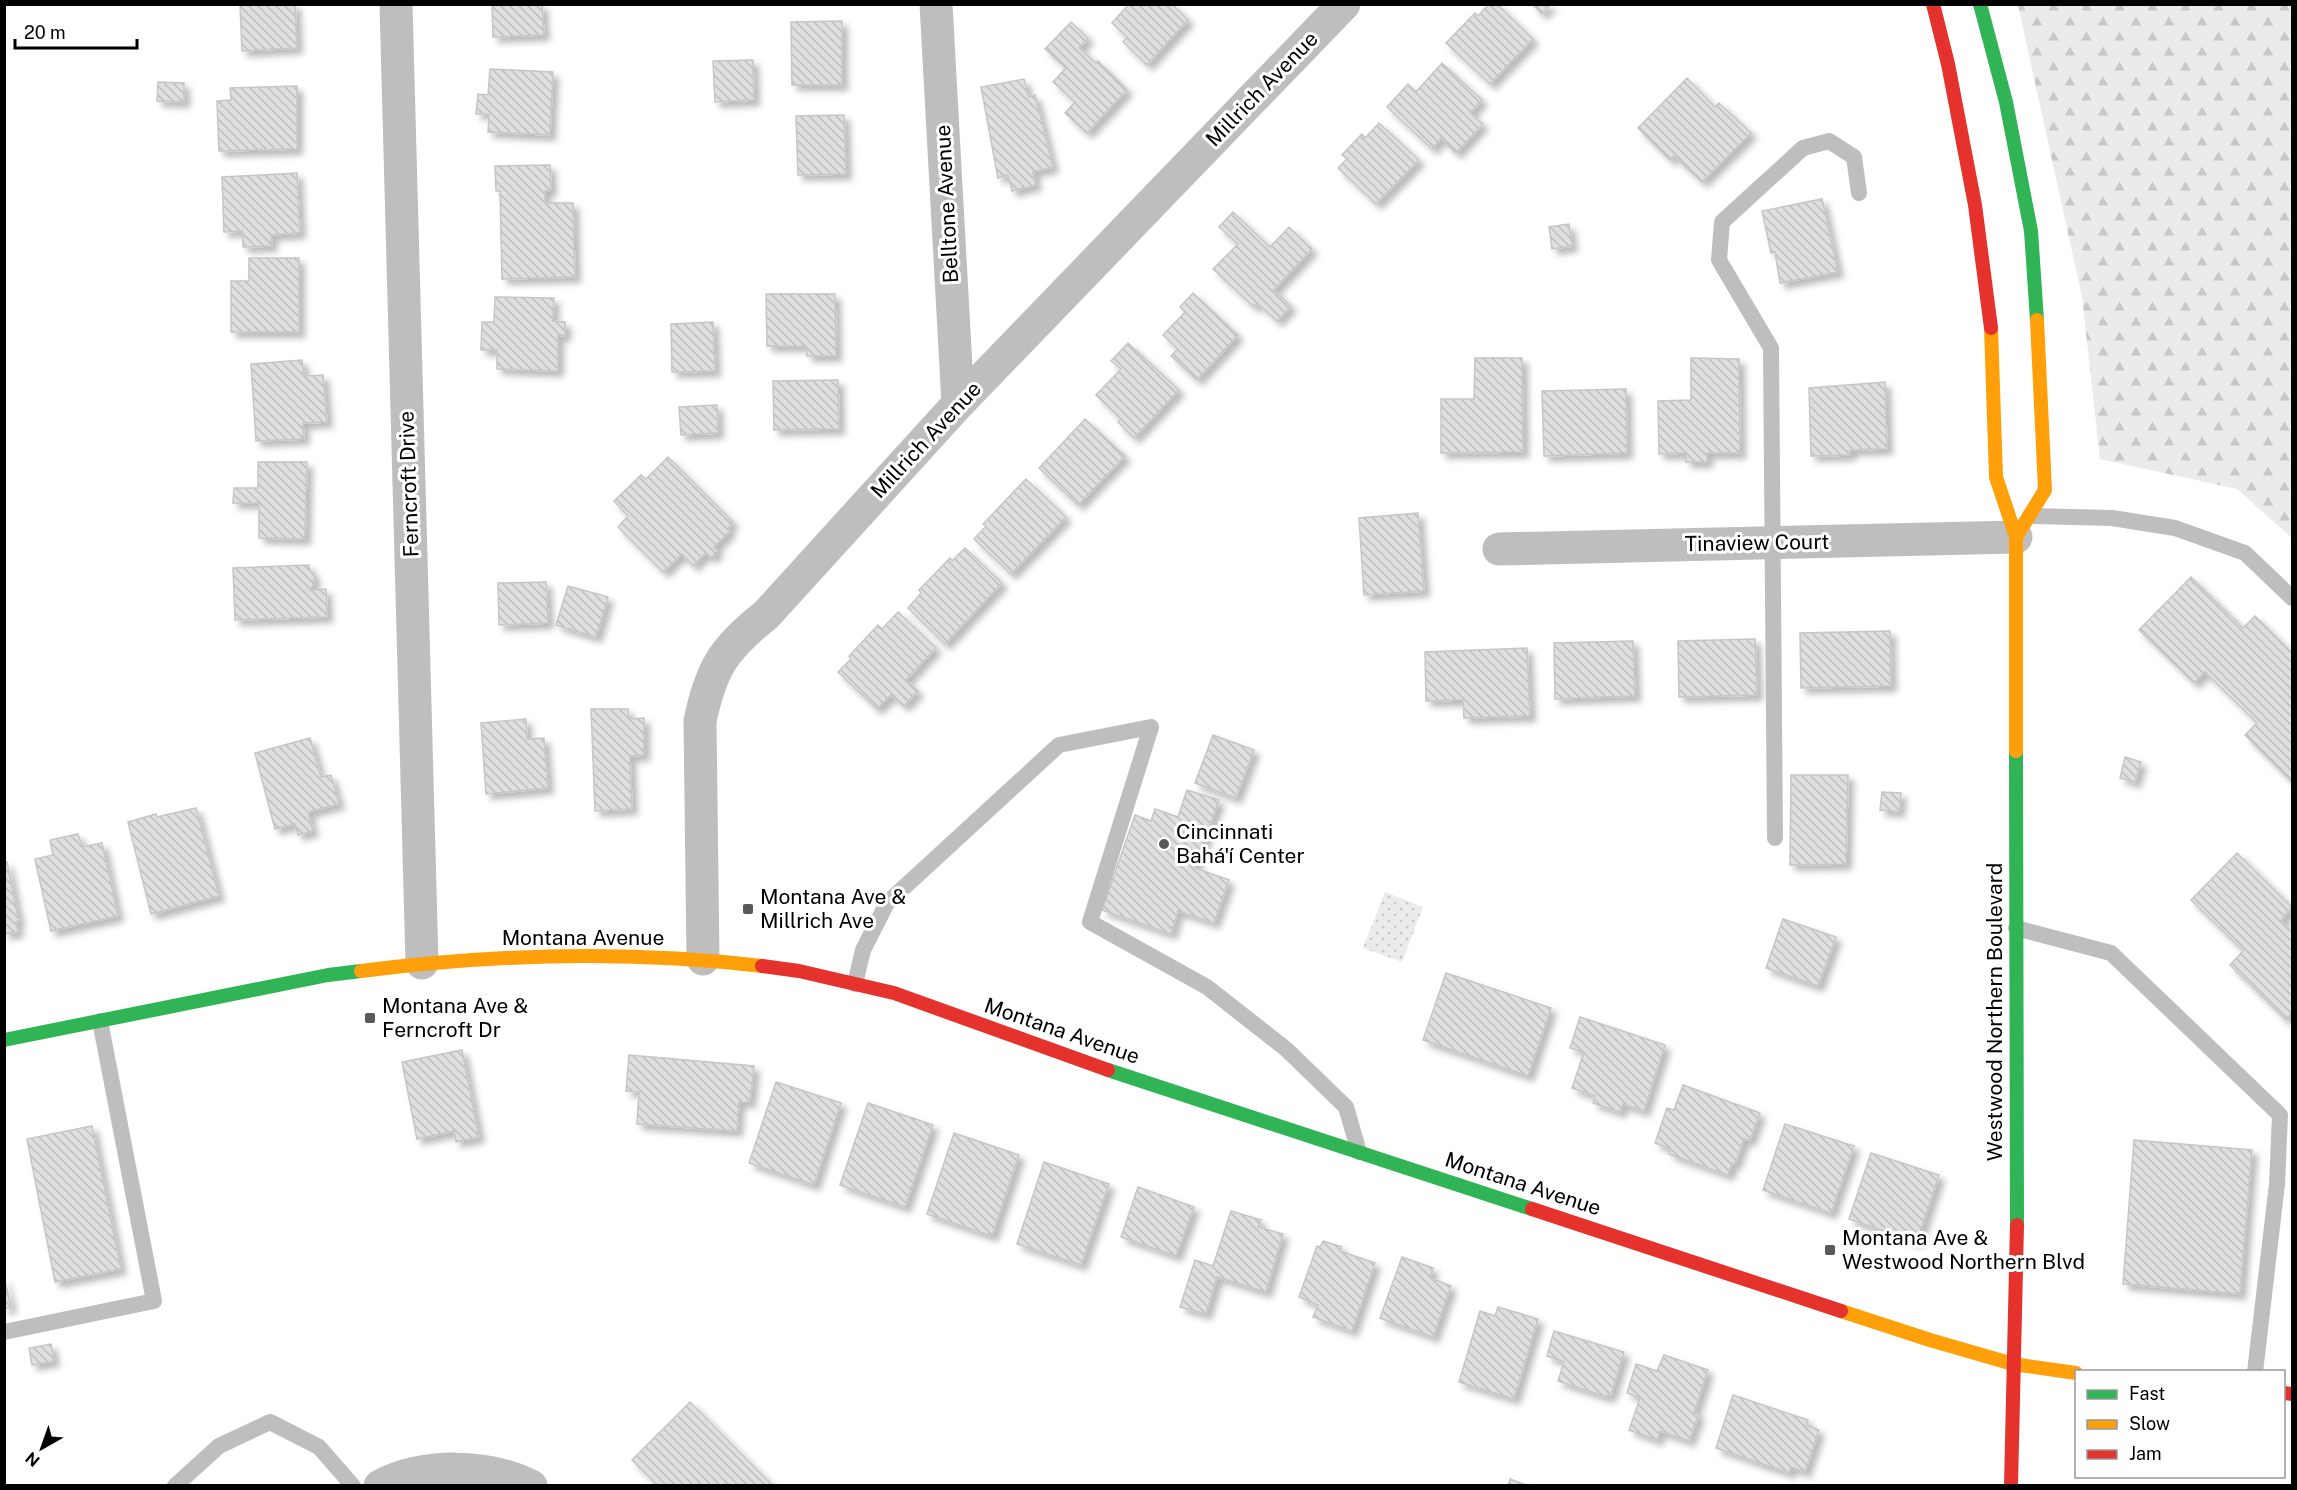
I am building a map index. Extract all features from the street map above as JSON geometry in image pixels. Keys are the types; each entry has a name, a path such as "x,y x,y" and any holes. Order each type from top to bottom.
{"street":[{"name":"Ferncroft Drive","path":"396,4 422,963"},
{"name":"Belltone Avenue","path":"936,4 958,404"},
{"name":"Millrich Avenue","path":"703,958 700,721 707,689 720,660 741,635 766,615 958,404 1344,4"},
{"name":"Westwood Northern Boulevard","path":"1933,4 1948,64 1980,237 1991,313 1996,477 2018,522 2017,1282 2011,1485"},
{"name":"Westwood Northern Boulevard","path":"1980,4 2006,102 2031,231 2045,490 2018,522"},
{"name":"Tinaview Court","path":"1499,549 1773,543 2018,522"},
{"name":"Montana Avenue","path":"4,1040 328,975 422,963 562,955 703,958 799,971 894,993 1058,1053 1919,1336 2013,1364 2075,1373"},
{"path":"380,1485 408,1475 434,1470 466,1469 511,1478 531,1485"}],"lane":[{"path":"1775,838 1771,348 1719,260 1722,222 1803,148 1829,141 1854,157 1859,193"},
{"path":"2018,522 2112,518 2175,528 2246,554 2292,598"},
{"path":"855,984 863,950 887,903 1059,745 1151,727 1090,922 1207,987 1287,1049 1346,1107 1359,1152"},
{"path":"2016,928 2111,953 2280,1115 2277,1184 2255,1370"},
{"path":"4,1332 154,1301 100,1021"},
{"path":"175,1485 219,1446 270,1422 319,1447 353,1485"}],"green space":[{"path":"2018,5 2292,5 2292,538 2237,489 2100,459 2082,297"},
{"path":"1385,892 1423,907 1402,962 1363,948"}],"building":[{"path":"240,4 295,4 297,48 242,51"},
{"path":"492,4 542,4 544,35 493,37"},
{"path":"1129,4 1172,4 1188,20 1147,65 1123,42 1127,37 1112,23"},
{"path":"1489,4 1497,4 1533,39 1490,84 1446,43 1475,13 1478,16"},
{"path":"1532,4 1551,4 1542,14"},
{"path":"842,21 842,85 792,85 791,22"},
{"path":"1071,22 1088,38 1079,48 1096,63 1098,61 1127,90 1087,133 1065,113 1075,102 1053,82 1066,68 1045,49"},
{"path":"753,60 754,100 715,102 713,61"},
{"path":"1442,63 1482,100 1470,113 1483,124 1456,153 1441,138 1432,149 1387,107 1408,84 1416,92"},
{"path":"490,69 553,72 550,135 488,132 489,114 476,114 478,94 488,95"},
{"path":"1687,78 1715,107 1719,103 1751,133 1702,182 1674,156 1670,160 1638,128"},
{"path":"1024,79 1029,97 1035,95 1053,167 1033,172 1036,185 1012,191 1008,175 998,178 981,87"},
{"path":"158,82 184,83 184,102 157,101"},
{"path":"297,86 297,149 219,151 217,101 231,100 230,88"},
{"path":"844,115 846,174 798,175 796,116"},
{"path":"1379,123 1419,160 1376,204 1338,168 1347,159 1342,155 1362,134 1365,138"},
{"path":"550,165 551,190 545,191 545,203 573,203 575,277 502,279 500,191 496,191 495,166"},
{"path":"297,173 300,233 271,235 272,246 243,247 243,231 224,232 222,177"},
{"path":"1822,199 1838,272 1780,283 1775,252 1771,253 1762,211"},
{"path":"1233,212 1270,247 1289,227 1312,249 1274,290 1291,306 1277,321 1257,303 1254,307 1213,269 1238,244 1219,227"},
{"path":"1569,224 1572,246 1552,249 1549,227"},
{"path":"249,258 299,258 299,332 231,332 231,281 249,281"},
{"path":"1193,293 1238,335 1197,380 1171,356 1178,349 1163,335 1185,312 1180,307"},
{"path":"766,294 835,294 836,356 807,356 806,346 767,346"},
{"path":"495,297 554,298 553,321 565,322 565,336 558,335 558,371 497,369 497,350 481,350 482,322 494,322"},
{"path":"713,322 715,371 672,372 671,324"},
{"path":"1128,343 1179,390 1134,438 1118,422 1121,419 1096,395 1121,369 1111,361"},
{"path":"1475,358 1522,358 1523,452 1441,453 1441,399 1474,399"},
{"path":"1691,358 1739,359 1740,453 1707,453 1707,462 1686,462 1686,453 1659,454 1658,401 1691,400"},
{"path":"302,360 304,376 323,375 327,422 303,423 304,439 256,441 251,364"},
{"path":"838,380 839,429 774,430 773,381"},
{"path":"1885,382 1887,449 1850,450 1850,455 1811,456 1809,388"},
{"path":"1626,389 1627,453 1544,456 1542,391"},
{"path":"717,405 718,433 681,435 679,407"},
{"path":"1085,419 1125,456 1078,505 1039,468"},
{"path":"668,457 733,522 727,529 730,531 714,547 718,551 711,558 706,553 693,566 682,554 663,572 618,527 628,516 614,501 641,475 646,479"},
{"path":"258,462 307,462 305,539 259,538 259,503 233,503 234,488 258,488"},
{"path":"1026,479 1066,517 1011,574 974,539 986,526 983,524"},
{"path":"1418,513 1424,591 1364,595 1359,518"},
{"path":"965,548 1002,583 945,644 908,608 921,593 919,590 950,558 952,561"},
{"path":"309,565 310,571 314,574 314,584 310,590 326,589 327,617 235,620 233,568"},
{"path":"2191,577 2243,628 2255,616 2292,653 2292,782 2245,735 2257,723 2205,672 2194,683 2139,630"},
{"path":"546,582 548,623 499,625 498,583"},
{"path":"568,586 608,597 596,637 556,625"},
{"path":"898,612 936,648 906,680 918,691 904,706 891,695 877,709 838,672 851,659 849,656 878,625 882,629"},
{"path":"1890,631 1891,686 1801,688 1800,633"},
{"path":"1755,639 1757,695 1679,697 1678,641"},
{"path":"1633,641 1635,696 1555,699 1554,643"},
{"path":"1527,648 1530,716 1464,718 1463,700 1426,701 1425,652"},
{"path":"591,709 628,709 629,719 644,718 644,755 630,756 632,809 595,811"},
{"path":"526,719 527,739 544,738 548,788 486,794 481,723"},
{"path":"1213,735 1254,750 1236,798 1195,783"},
{"path":"310,738 321,777 331,775 339,804 308,812 313,831 298,835 295,824 275,829 255,753"},
{"path":"2125,757 2141,762 2135,782 2120,778"},
{"path":"1791,775 1848,775 1846,864 1790,865"},
{"name":"Cincinnati Bahá'í Center","path":"1187,790 1219,800 1195,868 1229,880 1214,923 1178,911 1171,934 1102,910 1135,815 1151,821 1155,809 1178,817"},
{"path":"1882,792 1901,793 1899,812 1880,810"},
{"path":"196,808 219,896 151,914 128,822 156,814 157,817"},
{"path":"78,834 82,847 102,843 118,916 51,931 35,859 53,855 50,840"},
{"path":"2237,853 2292,907 2281,921 2292,932 2292,1013 2286,1020 2230,965 2243,951 2191,900"},
{"path":"7,862 19,922 16,922 18,932 4,934 4,863"},
{"path":"1783,919 1836,937 1818,986 1766,968"},
{"path":"1446,973 1551,1008 1528,1076 1423,1040"},
{"path":"1580,1017 1665,1045 1644,1111 1623,1104 1620,1112 1593,1103 1595,1096 1572,1088 1584,1052 1570,1048"},
{"path":"462,1050 479,1137 456,1142 454,1131 417,1139 402,1062"},
{"path":"629,1055 754,1066 750,1102 739,1102 737,1131 637,1124 639,1092 626,1091"},
{"path":"776,1082 841,1103 814,1185 749,1163"},
{"path":"1683,1085 1760,1113 1750,1140 1744,1139 1735,1164 1732,1163 1728,1175 1669,1154 1671,1149 1655,1143 1667,1108 1674,1110"},
{"path":"868,1103 933,1125 905,1207 840,1185"},
{"path":"1785,1124 1854,1146 1831,1213 1763,1190"},
{"path":"92,1126 121,1269 55,1282 27,1139"},
{"path":"954,1133 1019,1155 992,1236 927,1214"},
{"path":"2134,1140 2252,1150 2240,1294 2123,1284"},
{"path":"1871,1153 1939,1175 1917,1242 1849,1219"},
{"path":"1044,1162 1109,1184 1081,1265 1017,1244"},
{"path":"1138,1187 1194,1207 1176,1256 1121,1237"},
{"path":"1231,1211 1261,1220 1258,1227 1283,1234 1266,1292 1217,1277 1206,1314 1180,1307 1195,1260 1213,1266"},
{"path":"1323,1241 1342,1247 1340,1251 1375,1263 1352,1331 1313,1317 1318,1305 1299,1297 1317,1246 1320,1247"},
{"path":"1402,1257 1433,1268 1430,1278 1451,1286 1433,1337 1380,1318"},
{"path":"4,1277 11,1307 4,1309"},
{"path":"1498,1307 1538,1319 1514,1399 1459,1382 1480,1311 1495,1316"},
{"path":"1554,1331 1624,1352 1611,1395 1608,1394 1607,1397 1558,1381 1564,1362 1547,1356"},
{"path":"51,1344 54,1361 32,1365 29,1348"},
{"path":"1664,1355 1708,1370 1694,1413 1699,1414 1689,1441 1660,1431 1657,1440 1629,1430 1640,1398 1627,1393 1636,1364 1657,1371"},
{"path":"1733,1395 1808,1420 1806,1425 1819,1430 1805,1472 1791,1467 1789,1473 1716,1448"},
{"path":"690,1402 773,1486 658,1486 632,1460"},
{"path":"1510,1479 1528,1486 1508,1486"}],"traffic: fast":[{"path":"1980,4 2006,102 2031,231 2037,320"},
{"path":"2016,751 2017,1225"},
{"path":"4,1040 328,975 361,971"},
{"path":"1108,1070 1532,1209"}],"traffic: slow":[{"path":"2016,537 2045,490 2037,320"},
{"path":"1991,328 1996,477 2016,537 2016,751"},
{"path":"361,971 461,961 562,956 662,958 762,966"},
{"path":"1841,1311 2013,1364 2075,1373"}],"traffic: jam":[{"path":"1933,4 1948,64 1975,205 1991,328"},
{"path":"762,966 799,971 894,993 1108,1070"},
{"path":"1532,1209 1841,1311"},
{"path":"2011,1486 2017,1225"},
{"path":"2285,1393 2292,1394"}],"place":[{"name":"Cincinnati Bahá'í Center","path":"1164,844"},
{"name":"Montana Ave & Millrich Ave","path":"748,909"},
{"name":"Montana Ave & Ferncroft Dr","path":"370,1018"},
{"name":"Montana Ave & Westwood Northern Blvd","path":"1830,1250"}]}
